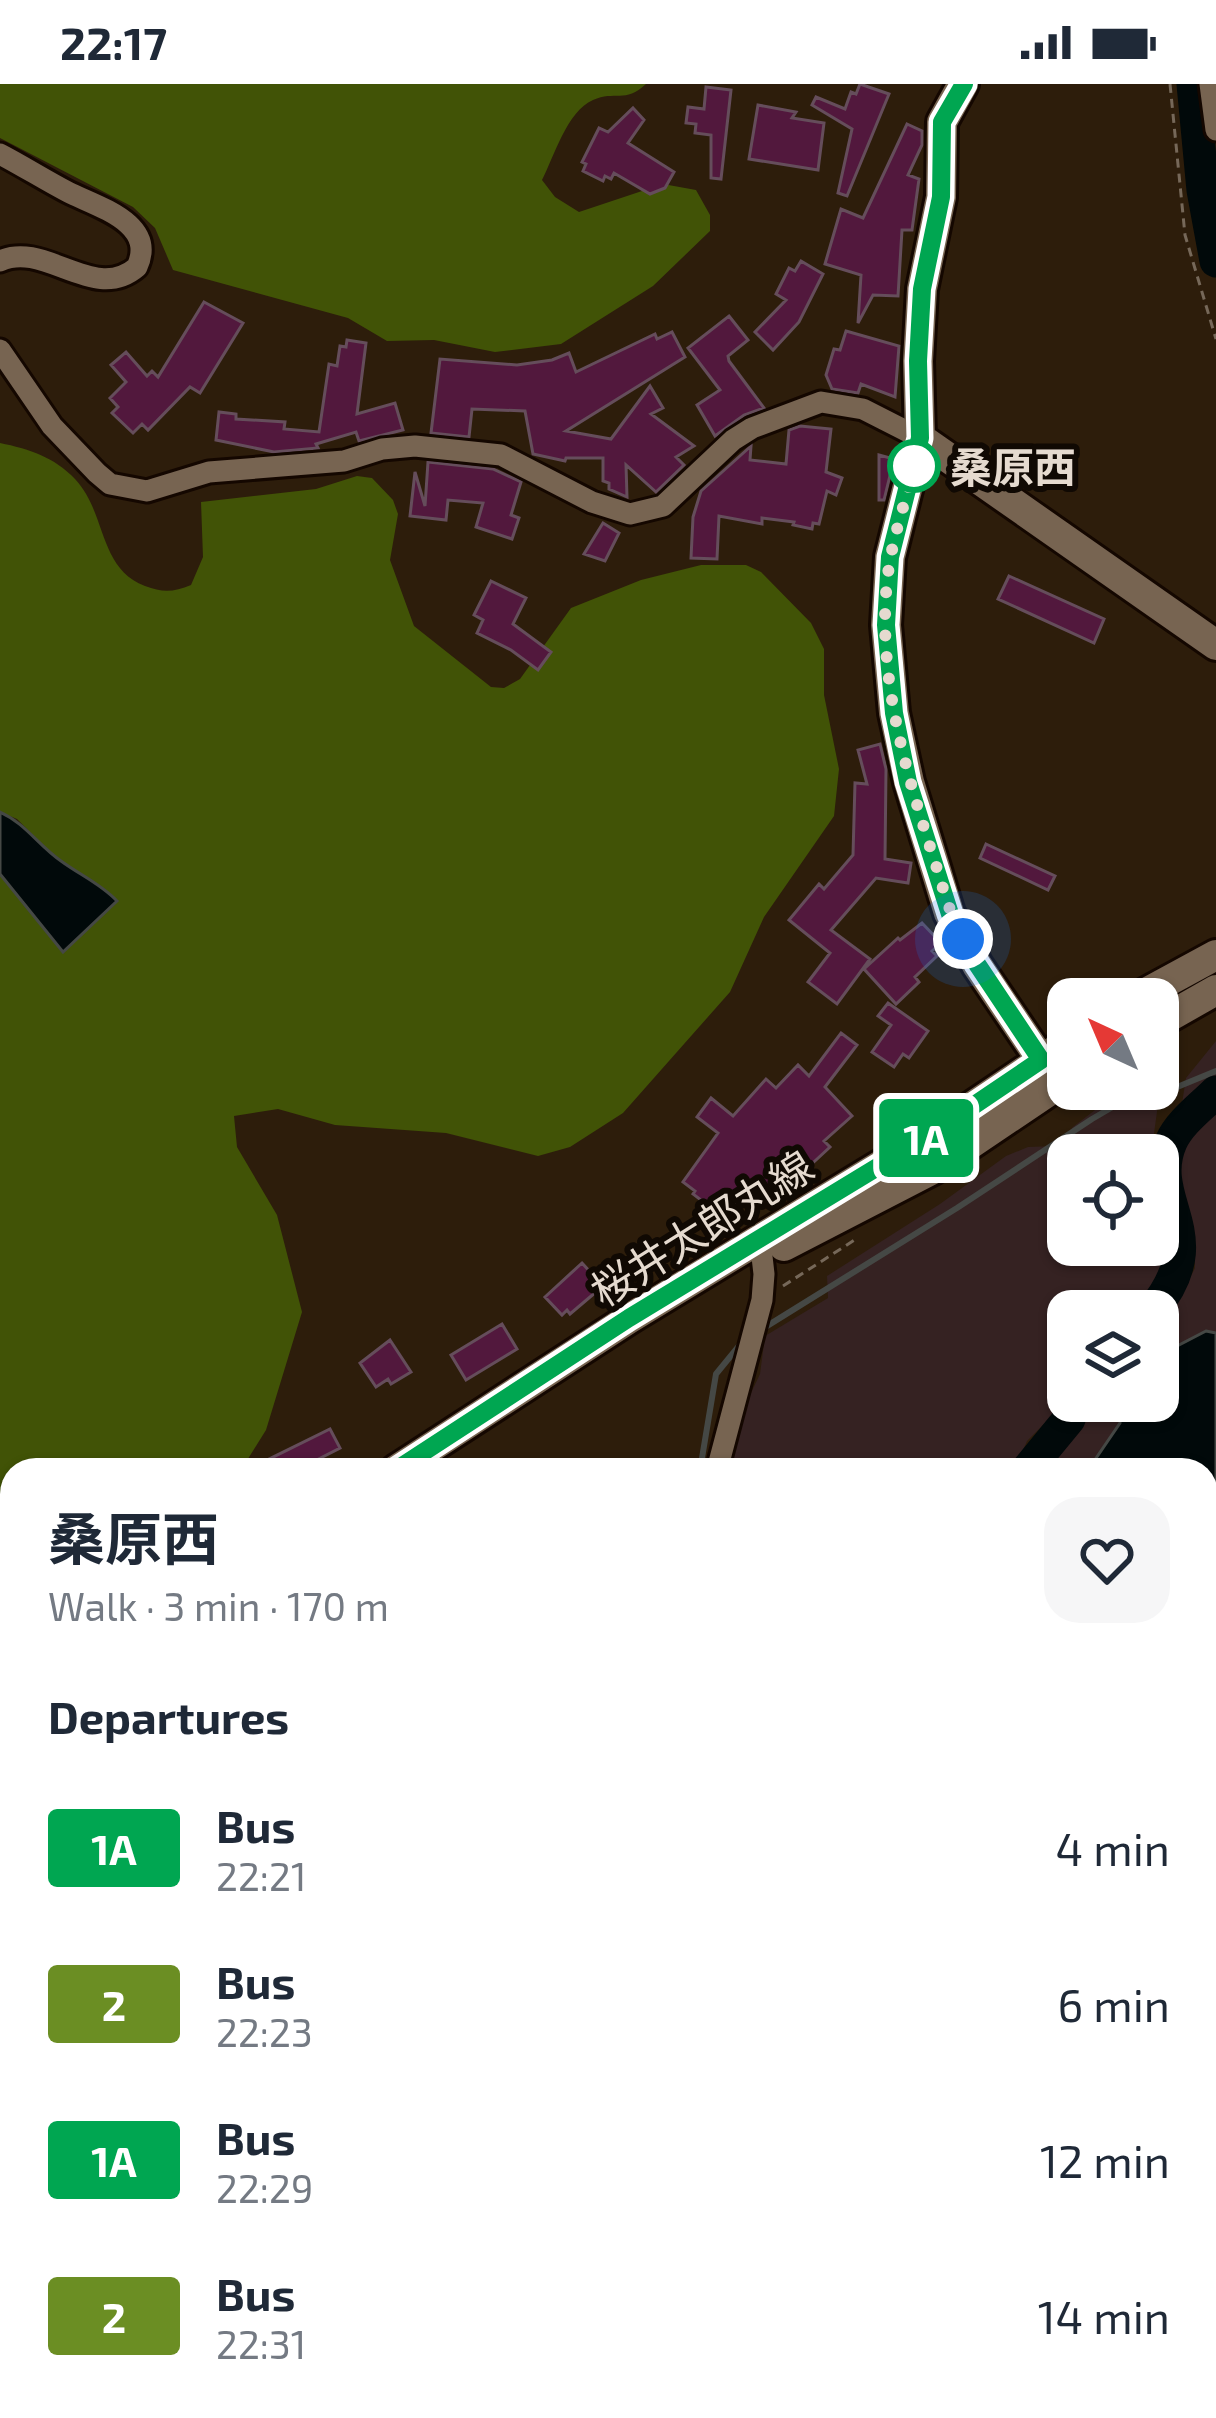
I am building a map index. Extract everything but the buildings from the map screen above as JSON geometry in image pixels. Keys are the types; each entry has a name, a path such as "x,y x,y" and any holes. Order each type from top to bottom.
{"street":[{"path":"963,84 942,122 941,197 922,289 920,438 890,557 886,625 894,713 908,782 950,914 977,964 1047,1061"},
{"path":"1210,84 1216,130"},
{"path":"0,154 114,214 139,235 143,250 137,267 116,279 74,272 24,254 0,261"},
{"path":"0,350 52,426 98,473 110,484 147,491 209,472 272,469 344,460 382,449 430,447 501,455 592,502 631,514 663,506 733,440 802,407 821,402 844,404 920,438 1216,645"},
{"path":"1174,978 1213,956"},
{"path":"1179,1011 1215,991"},
{"name":"桜井太郎丸線","path":"416,1458 629,1318 762,1248 927,1137 1047,1078"},
{"path":"720,1458 762,1300 762,1248"}],"path":[{"path":"1170,84 1185,235 1216,339"}],"shaded area":[{"path":"0,812 117,901 63,952 0,874"},
{"path":"1216,1041 1216,1458 1051,1458 1081,1422 1179,1422 1179,1296 1195,1268 1195,1249 1179,1204 1177,1134 1186,1078"},
{"path":"1095,1110 1157,1110 1154,1134 1067,1134"},
{"path":"1047,1146 1047,1266 1166,1266 1153,1290 1047,1290 1047,1421 1027,1441 1020,1458 727,1458 760,1374 765,1336 828,1298 827,1276 1006,1156 1028,1147"},
{"path":"1206,1331 1216,1333 1216,1458 1096,1458 1120,1423 1179,1422 1179,1345"}],"green space":[{"path":"0,84 646,84 632,94 601,97 584,106 569,124 542,180 555,197 579,212 663,184 696,190 710,215 710,231 653,286 561,344 495,352 434,340 387,341 348,318 173,270 155,228 133,207 0,138"},
{"path":"0,443 40,455 67,471 85,493 119,566 130,578 163,591 191,585 203,557 201,502 316,489 357,476 372,478 393,500 398,514 390,560 414,626 491,687 504,688 520,679 571,608 641,580 701,565 746,565 761,572 811,623 824,649 824,695 839,769 834,816 764,917 730,992 623,1113 570,1147 538,1156 446,1133 335,1125 278,1109 234,1116 237,1147 277,1215 302,1312 266,1430 248,1458 0,1458 0,874 63,951 105,889 57,859 17,819 0,812"}],"waterway":[{"path":"1193,84 1203,190 1216,261"},
{"path":"759,1331 1121,1102 1165,1092 1216,1071"},
{"path":"1166,1290 1178,1261 1179,1240 1165,1163 1171,1142 1185,1121 1216,1092"},
{"path":"702,1458 716,1374 743,1341"},
{"path":"1037,1458 1067,1422"}],"bus line":[{"name":"1A","path":"415,1458 629,1318 927,1137 1041,1060 950,914 908,782 894,713 886,625 890,557 920,438 922,289 941,197 942,122 964,84"}],"place":[{"name":"桑原西","path":"914,466"}],"route":[{"path":"914,466 890,557 886,625 894,713 908,782 950,914 963,939"}]}
